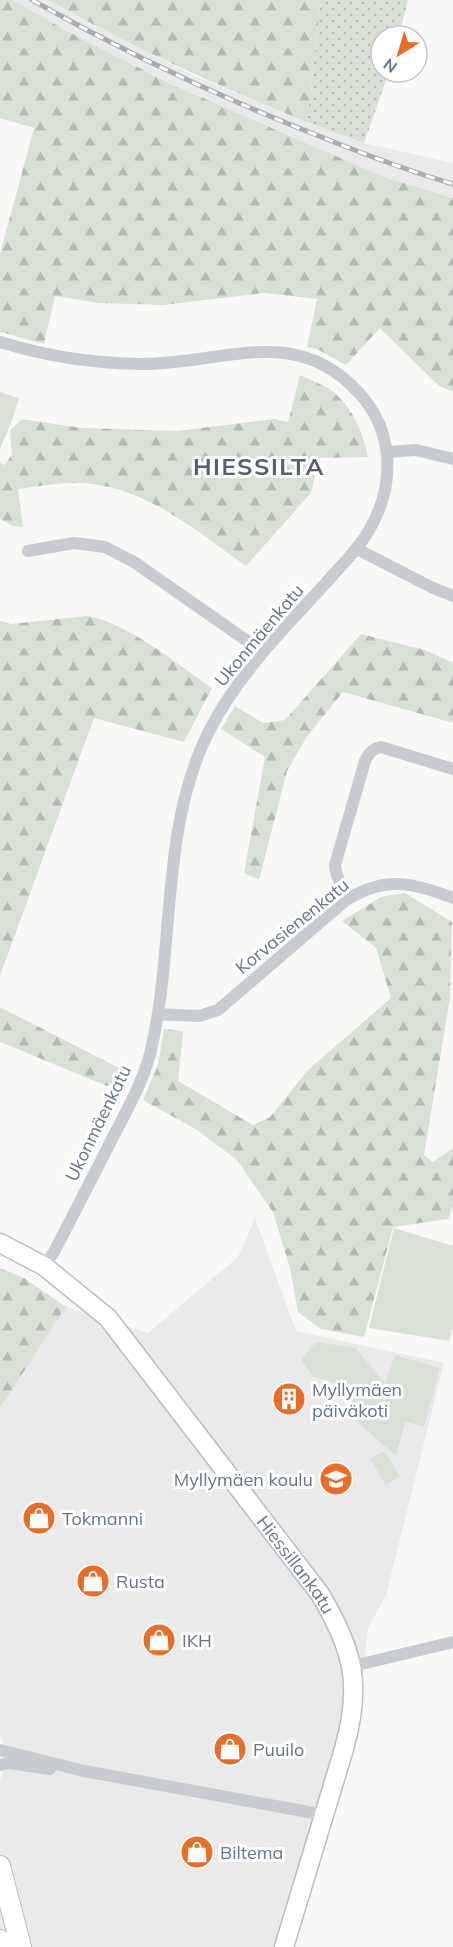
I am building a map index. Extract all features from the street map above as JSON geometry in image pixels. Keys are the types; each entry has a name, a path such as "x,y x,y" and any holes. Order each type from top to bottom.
{"main road":[{"path":"0,1866 21,1947"},
{"path":"0,1940 2,1947"}],"street":[{"name":"Ukonmäenkatu","path":"0,342 65,358 141,364 272,351 312,358 338,373 360,393 376,416 388,452 387,476 382,502 372,525 357,549 263,652 231,694 208,733 192,772 180,815 158,1014 149,1057 137,1092 54,1252 44,1266"},
{"path":"388,452 416,450 453,459"},
{"path":"28,551 74,543 105,547 134,562 263,652"},
{"path":"357,549 453,596"},
{"path":"352,897 336,877 335,865 364,761 369,753 381,747 453,769"},
{"name":"Korvasienenkatu","path":"158,1014 199,1016 218,1010 360,891 378,885 404,883 430,889 453,898"},
{"name":"Hiessillankatu","path":"0,1243 44,1266 108,1318 320,1594 336,1620 346,1643 352,1666 352,1717 325,1815 284,1947"},
{"path":"352,1666 453,1642"},
{"path":"0,1750 84,1771 325,1815"},
{"path":"0,1765 9,1763 84,1771"}],"shaded area":[{"path":"13,0 49,0 87,22 195,76 307,122 364,143 453,163 453,198 384,177 170,83 65,30"},
{"path":"255,1218 296,1331 444,1363 386,1595 368,1628 357,1723 293,1947 0,1947 0,1781 7,1756 0,1732 0,1408 66,1307 148,1333 238,1257"}],"green space":[{"path":"0,0 13,0 65,30 169,83 384,177 453,198 453,392 439,386 380,328 346,365 317,349 307,347 317,299 265,293 163,305 99,303 55,296 44,344 0,332 0,254 34,128 0,118"},
{"path":"49,0 321,0 307,122 176,66"},
{"path":"321,0 408,0 402,24 369,24 369,84 385,84 364,143 307,122"},
{"path":"300,375 331,390 345,404 360,429 368,457 319,458 311,493 246,566 174,515 134,495 114,488 83,483 64,483 18,489 23,527 13,526 0,519 0,463 5,465 12,454 10,431 22,419 82,428 177,431 274,419 288,422"},
{"path":"0,392 19,398 0,449"},
{"path":"87,616 102,620 135,635 212,688 184,742 94,718 0,976 0,621 12,624"},
{"path":"361,634 425,650 453,663 453,723 343,692 308,735 287,771 259,880 244,873 265,757 221,729 235,706 263,723 285,720"},
{"path":"405,893 452,922 450,998 424,1155 433,1162 453,1148 453,1206 448,1219 393,1227 364,1337 321,1329 298,1312 290,1268 273,1212 237,1160 197,1130 143,1100 158,1065 164,1029 183,1031 178,1081 253,1125 270,1117 308,1070 391,998 376,948 342,921 381,897"},
{"path":"0,1007 121,1069 114,1083 107,1086 0,1042"},
{"path":"394,1228 453,1246 453,1327 449,1341 369,1328"},
{"path":"0,1268 24,1278 66,1307 0,1408"},
{"path":"316,1342 356,1348 385,1384 395,1355 440,1368 424,1426 405,1422 396,1456 353,1418 354,1404 335,1383 314,1377 301,1360"},
{"path":"384,1451 400,1476 386,1485 370,1459"}],"railway":[{"path":"32,0 139,57 212,91 372,157 453,184"}],"place":[{"name":"Myllymäen päiväkoti","path":"289,1399"},
{"name":"Myllymäen koulu","path":"336,1479"},
{"name":"Tokmanni","path":"39,1518"},
{"name":"Rusta","path":"93,1581"},
{"name":"IKH","path":"159,1640"},
{"name":"Puuilo","path":"230,1749"},
{"name":"Biltema","path":"197,1852"}],"district":[{"name":"HIESSILTA","path":"259,466"}]}
